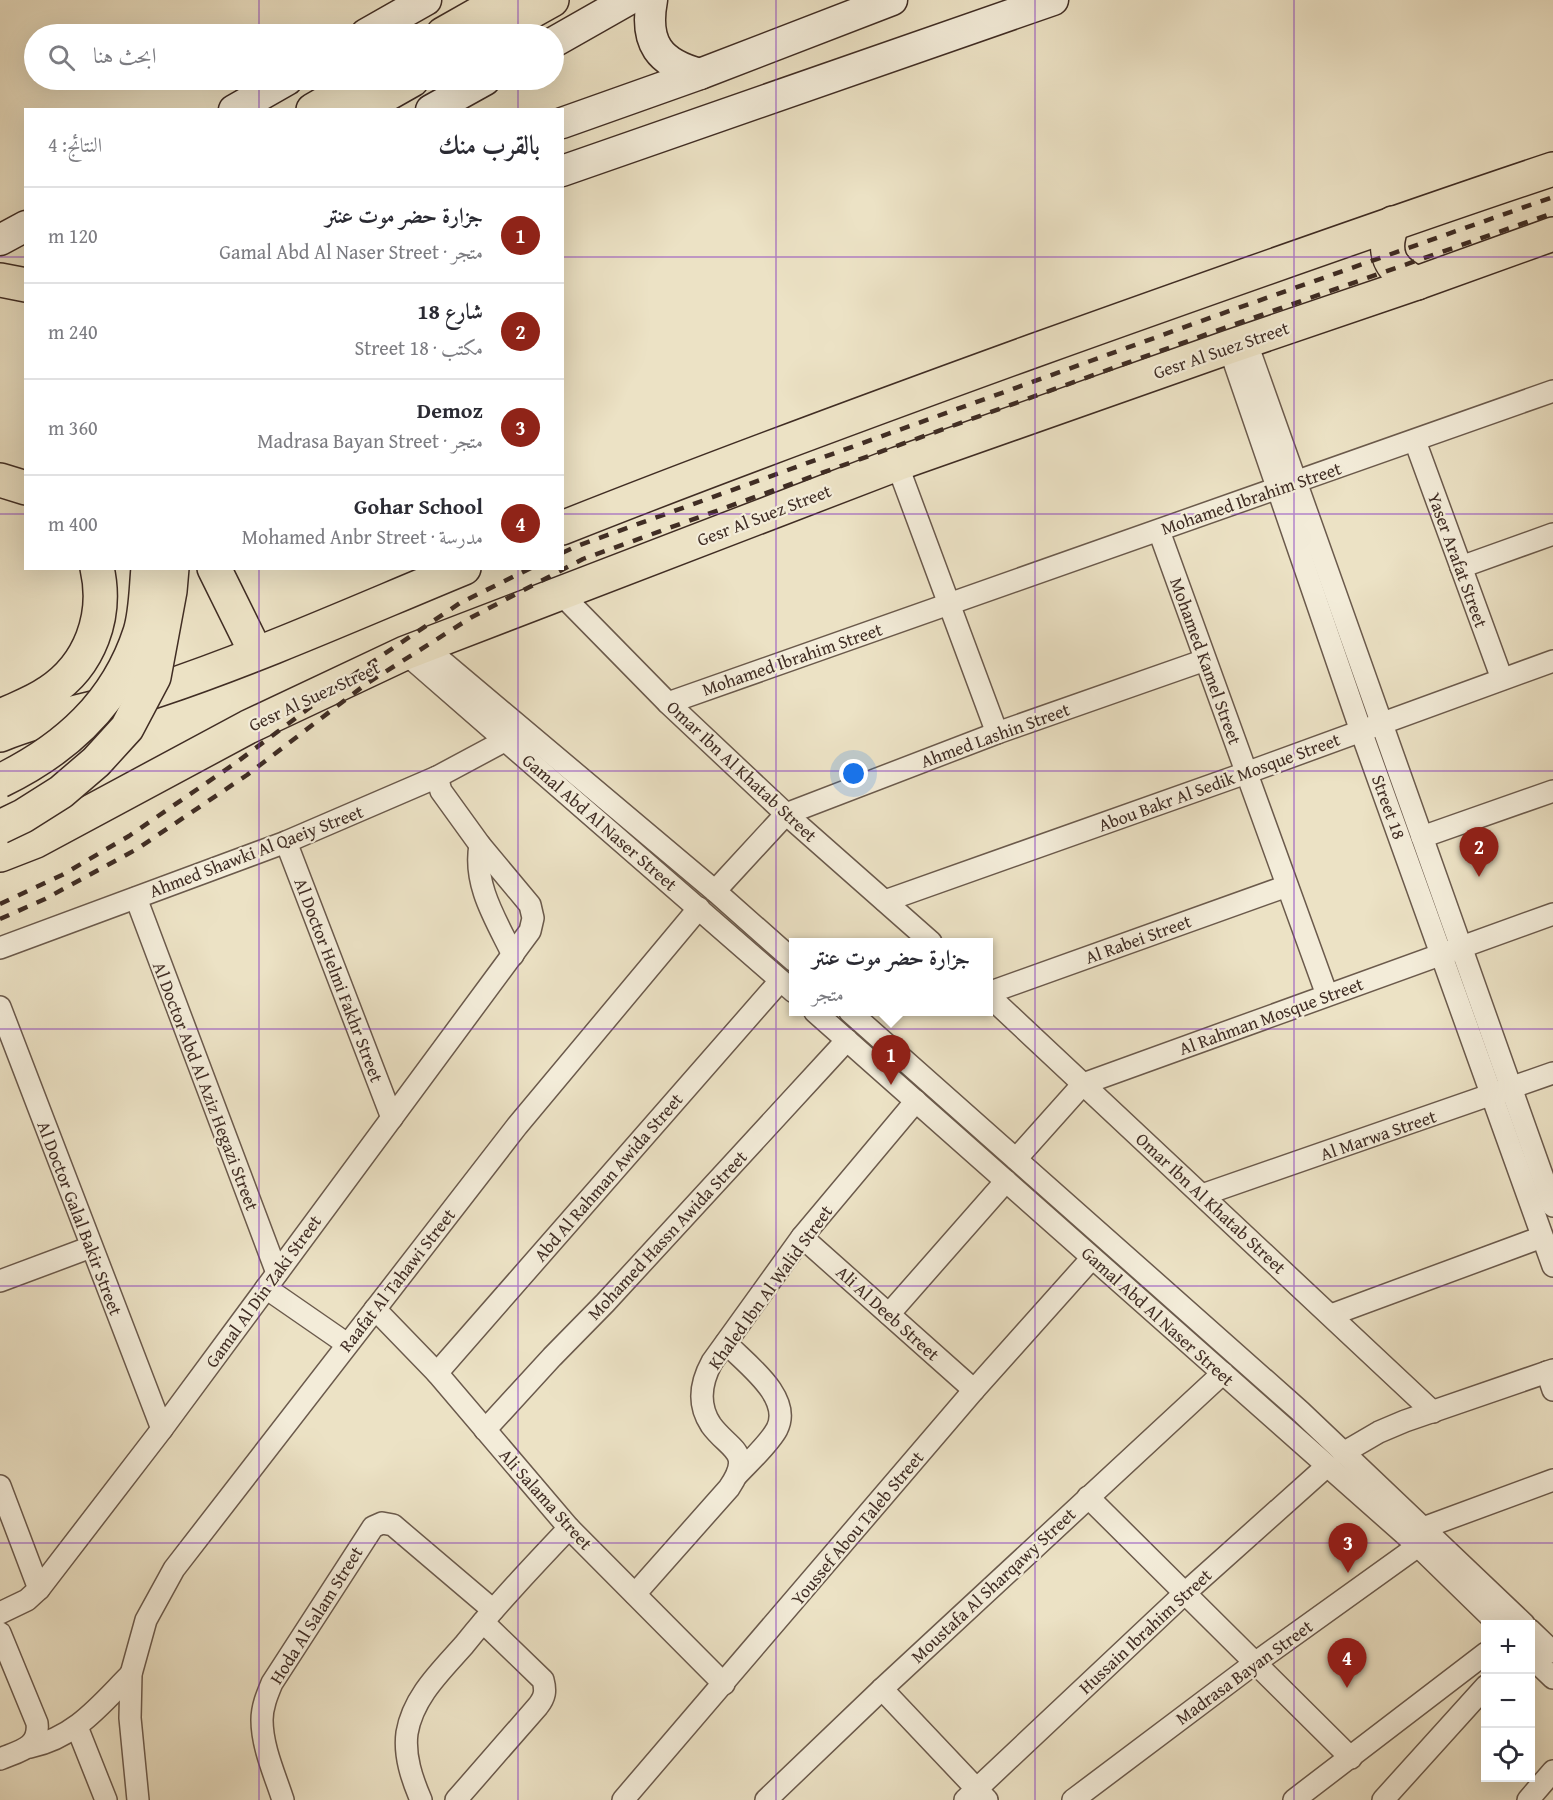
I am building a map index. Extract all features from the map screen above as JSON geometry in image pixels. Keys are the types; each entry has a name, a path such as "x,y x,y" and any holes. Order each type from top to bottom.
{"main road":[{"path":"384,24 426,0"},
{"path":"461,24 503,0"},
{"path":"509,24 552,0"},
{"path":"564,36 628,0"},
{"path":"651,0 648,19 652,39 663,56 680,69 700,74"},
{"path":"564,122 700,74 892,0"},
{"path":"564,170 1053,0"},
{"path":"238,108 271,90"},
{"path":"282,108 284,90"},
{"path":"316,108 348,90"},
{"path":"363,108 394,90"},
{"path":"435,108 467,90"},
{"path":"564,527 822,428 1345,239 1553,169"},
{"path":"1393,223 1387,237 1387,252 1393,266 1403,277 1417,283"},
{"path":"0,240 24,227"},
{"name":"Gesr Al Suez Street","path":"0,855 36,841 248,727 415,650 897,464 1553,234"},
{"path":"1345,239 1358,246 1368,258 1374,272 1374,286 1368,300"},
{"path":"0,280 24,274"},
{"path":"0,280 24,285"},
{"path":"0,479 24,474"},
{"path":"0,479 24,487"},
{"path":"0,716 49,693 83,658 90,644 99,612 97,570"},
{"path":"0,781 29,767 70,738 99,709 122,672 140,631 148,570"},
{"path":"0,826 23,816 62,792 96,762 127,729 154,677 172,570"},
{"path":"215,570 256,653"},
{"path":"0,735 44,719 155,691 256,653 459,570"},
{"path":"76,712 69,738 68,754 72,769 81,782 94,791 109,796 125,795"},
{"path":"0,768 18,783 27,795 36,825 36,841"}],"street":[{"name":"Street 18","path":"1237,344 1287,486 1382,723 1422,837 1451,950"},
{"name":"Mohamed Ibrahim Street","path":"668,703 1553,391"},
{"name":"Yaser Arafat Street","path":"1415,441 1502,679"},
{"path":"897,464 997,733"},
{"name":"Street 18","path":"1287,486 1361,731 1451,950 1502,1092 1542,1237 1553,1266"},
{"name":"Mohamed Kamel Street","path":"1159,531 1327,995"},
{"path":"1461,567 1553,534"},
{"name":"Omar Ibn Al Khatab Street","path":"560,593 668,703 786,814 926,938"},
{"name":"Gamal Abd Al Naser Street","path":"415,650 506,740 787,986"},
{"name":"Gamal Abd Al Naser Street","path":"415,650 715,891 789,957"},
{"name":"Ahmed Lashin Street","path":"786,814 997,733 1205,660"},
{"name":"Abou Bakr Al Sedik Mosque Street","path":"885,901 1553,661"},
{"name":"Ahmed Shawki Al Qaeiy Street","path":"0,948 286,842 437,777 506,740"},
{"name":"Gamal Al Din Zaki Street","path":"0,1613 27,1600 39,1589 162,1429 530,931 532,918 530,905 480,845 441,791 437,777"},
{"path":"1422,837 1553,791"},
{"path":"715,891 786,814"},
{"name":"Al Doctor Helmi Fakhr Street","path":"286,842 392,1118"},
{"path":"480,845 477,858 480,884 513,955"},
{"name":"Al Rabei Street","path":"993,992 1287,886"},
{"name":"Al Doctor Abd Al Aziz Hegazi Street","path":"136,898 271,1281"},
{"name":"Raafat Al Tahawi Street","path":"138,1800 130,1718 131,1674 146,1620 174,1569 517,1126 699,908"},
{"name":"Al Rahman Mosque Street","path":"1016,1159 1083,1084 1553,914"},
{"name":"Abd Al Rahman Awida Street","path":"437,1373 787,986"},
{"name":"Omar Ibn Al Khatab Street","path":"993,999 1433,1412"},
{"name":"Al Doctor Galal Bakir Street","path":"0,1007 162,1429"},
{"name":"Gamal Abd Al Naser Street","path":"821,1016 1327,1466 1420,1537 1519,1620"},
{"name":"Gamal Abd Al Naser Street","path":"856,1016 1291,1403 1343,1452 1494,1620"},
{"name":"Mohamed Hassn Awida Street","path":"485,1430 552,1357 606,1303 847,1040"},
{"name":"Al Marwa Street","path":"1202,1195 1553,1073"},
{"name":"Street 18","path":"1502,1092 1545,1156 1553,1206"},
{"name":"Khaled Ibn Al Walid Street","path":"737,1475 739,1461 734,1447 711,1425 704,1410 701,1393 704,1377 802,1237 916,1101"},
{"path":"889,1314 1006,1181"},
{"name":"Ali Al Deeb Street","path":"802,1237 974,1390"},
{"path":"1331,1315 1542,1237"},
{"path":"0,1281 91,1247"},
{"name":"Youssef Abou Taleb Street","path":"623,1800 974,1390 1092,1258"},
{"path":"271,1281 347,1344"},
{"name":"Ali Salama Street","path":"375,1309 437,1373 569,1528 724,1684"},
{"path":"635,1594 729,1488 737,1475 777,1429 780,1410 774,1392 726,1343"},
{"name":"Moustafa Al Sharqawy Street","path":"766,1800 882,1689 1223,1373"},
{"path":"1343,1452 1379,1432 1433,1412 1551,1377"},
{"name":"Hussain Ibrahim Street","path":"976,1797 1185,1593 1327,1466"},
{"name":"Madrasa Bayan Street","path":"1073,1800 1420,1537 1553,1480"},
{"path":"0,1486 39,1589"},
{"path":"1088,1497 1351,1758"},
{"name":"Hoda Al Salam Street","path":"282,1800 265,1740 262,1720 265,1701 272,1683 373,1527 382,1523 393,1525 488,1616"},
{"path":"421,1800 412,1779 407,1756 407,1733 413,1712 424,1691 488,1616 569,1528"},
{"path":"456,1800 538,1706 545,1689 543,1680 488,1616"},
{"path":"0,1633 37,1723 38,1732 30,1747"},
{"path":"1535,1635 1553,1652"},
{"path":"1294,1800 1481,1656"},
{"path":"1535,1661 1553,1678"},
{"path":"0,1759 47,1743 77,1727 131,1674"},
{"path":"882,1689 976,1797"},
{"path":"1383,1800 1481,1690"},
{"path":"77,1727 106,1800"},
{"path":"1528,1800 1553,1771"}],"railway":[{"path":"564,552 1218,315 1553,197"},
{"path":"564,569 583,559 1224,328 1553,213"},
{"path":"0,904 62,875 129,836 237,762 356,673 460,603 527,570"},
{"path":"0,919 45,899 137,849 247,775 366,684 472,617 562,570"}],"place":[{"name":"شارع 18","path":"1479,877"},
{"name":"جزارة حضر موت عنتر","path":"891,1085"},
{"name":"Demoz","path":"1348,1573"},
{"name":"Gohar School","path":"1347,1688"}]}
